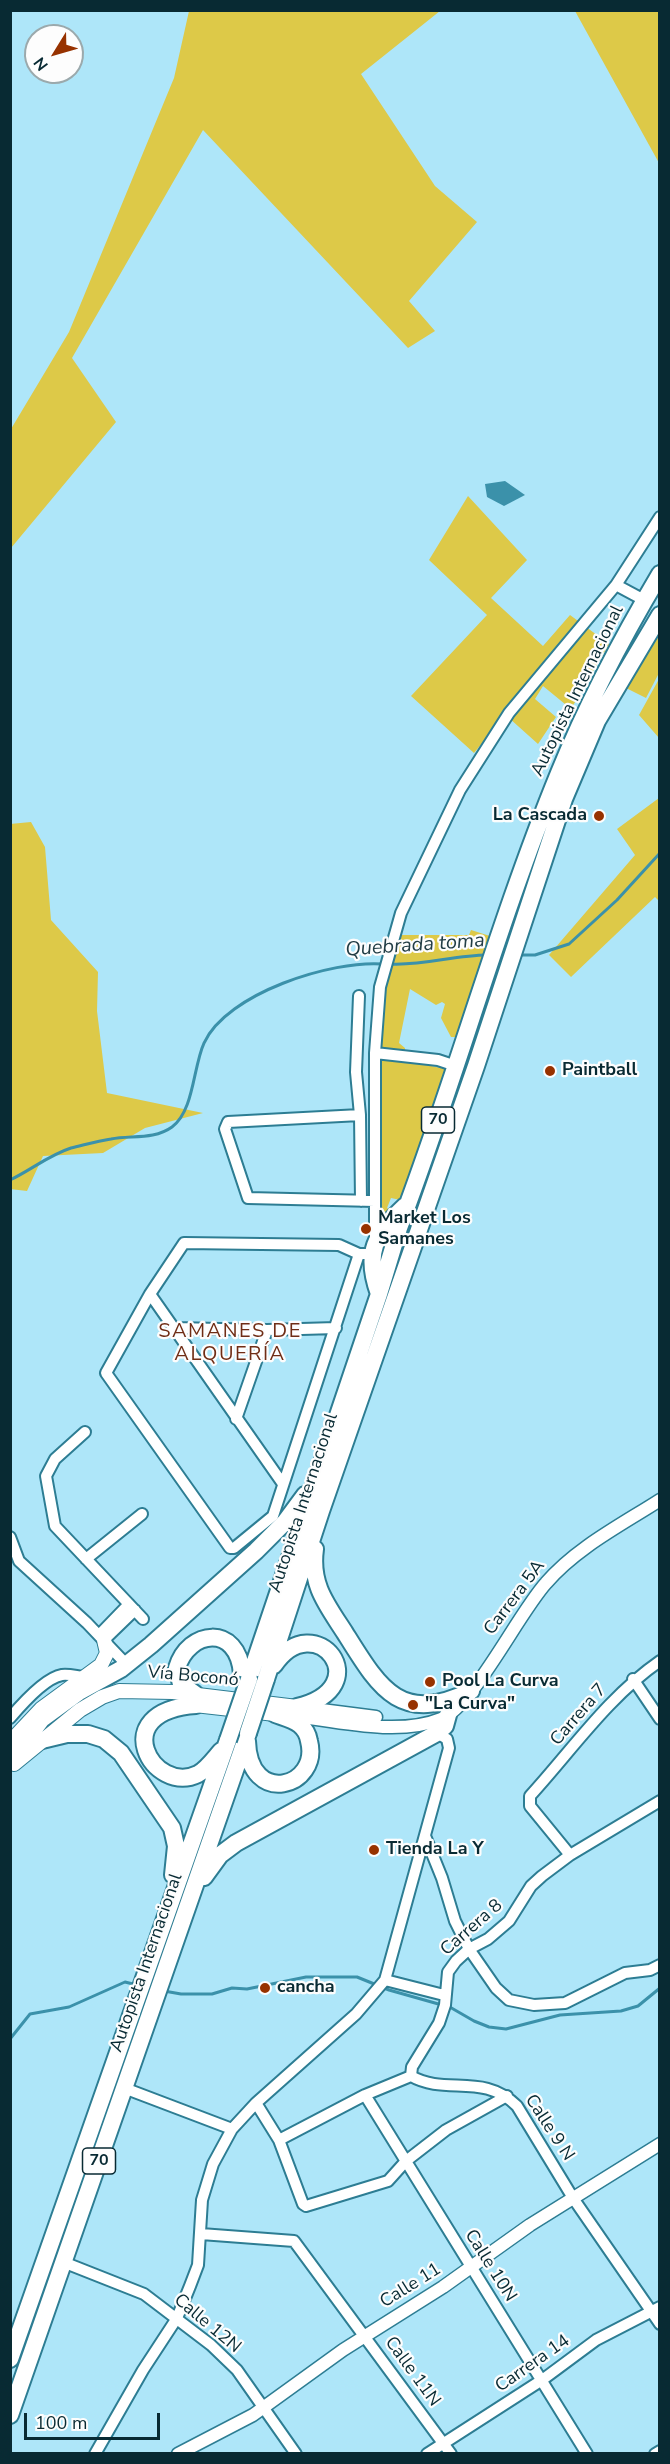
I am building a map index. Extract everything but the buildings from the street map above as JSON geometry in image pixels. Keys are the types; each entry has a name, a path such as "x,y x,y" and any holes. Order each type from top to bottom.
{"highway":[{"name":"Autopista Internacional","path":"10,2415 247,1735 256,1676 319,1471 552,789 597,689 660,574"},
{"name":"Autopista Internacional","path":"10,2359 236,1716 256,1676 321,1511 479,1055 564,799 597,721 660,615"},
{"path":"379,1294 369,1250 387,1224 409,1203"},
{"path":"10,1761 30,1732 47,1714 127,1665 277,1531 299,1504 319,1471"},
{"path":"321,1511 313,1561 316,1582 330,1610 379,1684 395,1696 425,1705 446,1702 471,1690"},
{"path":"227,1743 208,1767 192,1776 168,1774 157,1768 146,1749 145,1737 152,1721 167,1710 196,1700 181,1684 177,1668 186,1652 202,1640 217,1637 230,1642 240,1659 256,1676 297,1645 313,1644 329,1652 337,1669 332,1689 320,1700 297,1707"},
{"path":"247,1735 250,1763 261,1778 281,1783 300,1775 309,1758 308,1737 300,1724 275,1714"},
{"path":"187,1907 217,1858 236,1843 437,1733 445,1726 448,1715"},
{"path":"42,1740 80,1734 98,1737 113,1745 125,1756 169,1823 174,1834 176,1852 164,1926"}],"main road":[{"path":"10,1742 41,1709 101,1665 106,1659 107,1651 101,1637"},
{"name":"Vía Boconó","path":"10,1768 89,1704 142,1698 297,1707"},
{"name":"Vía Boconó","path":"196,1700 275,1714"}],"street":[{"path":"369,1250 339,1245 189,1242 180,1247 150,1294 106,1373 230,1548 234,1548 270,1521 336,1328 369,1250 375,1201 375,1053 380,987 401,913 460,790 509,713 616,585 660,518"},
{"path":"616,585 644,600"},
{"path":"359,996 356,1072 360,1115 361,1201"},
{"path":"375,1053 438,1060 456,1066"},
{"path":"360,1115 228,1122 225,1130 248,1198 375,1201"},
{"path":"150,1294 283,1484"},
{"path":"174,1328 267,1330 336,1328"},
{"path":"236,1419 267,1330"},
{"path":"85,1432 55,1459 46,1479 55,1526 143,1619"},
{"name":"Carrera 5A","path":"448,1715 460,1706 528,1605 553,1575 580,1552 660,1500"},
{"path":"86,1559 142,1514"},
{"path":"10,1536 19,1561 101,1637 127,1665"},
{"path":"101,1637 132,1607"},
{"name":"Carrera 7","path":"570,1855 530,1806 530,1796 605,1708 633,1679 660,1661"},
{"path":"10,1718 31,1696 61,1675 87,1677"},
{"path":"633,1679 660,1719"},
{"name":"Carrera 5A","path":"297,1707 386,1719 413,1719 441,1712 471,1690"},
{"path":"31,1696 41,1709"},
{"path":"275,1714 393,1726 428,1722 448,1715"},
{"path":"95,2454 143,2370 177,2318 198,2265 202,2200 213,2164 232,2129 256,2103 356,2013 385,1980 449,1748 447,1739 437,1733"},
{"name":"Carrera 8","path":"411,2076 412,2067 439,2023 445,2005 444,1995 448,1972 469,1949 488,1939 509,1921 531,1886 542,1876 570,1855 660,1801"},
{"path":"425,1836 442,1878 455,1921 469,1949 496,1988 509,2000 534,2005 565,2004 625,1973 650,1970 660,1965"},
{"path":"385,1980 444,1995"},
{"path":"279,2140 365,2094 411,2076"},
{"name":"Calle 9 N","path":"411,2076 428,2082 491,2088 507,2096 517,2106 573,2198 655,2309 660,2324"},
{"path":"124,2088 232,2129"},
{"name":"Calle 10N","path":"365,2094 587,2454"},
{"path":"256,2103 279,2140 303,2204 306,2206 388,2181 406,2161 446,2130 507,2096"},
{"name":"Calle 11","path":"178,2454 238,2424 365,2336 472,2268 530,2225 660,2144"},
{"name":"Calle 11N","path":"201,2234 294,2241 451,2454"},
{"name":"Calle 12N","path":"63,2262 144,2294 211,2345 237,2370 296,2454"},
{"name":"Carrera 14","path":"428,2454 542,2380 596,2340 655,2309"},
{"path":"656,2454 660,2451"}],"shaded area":[{"path":"189,11 440,11 361,74 435,186 477,222 409,301 435,331 408,348 203,130 72,358 116,422 11,548 11,429 69,332 174,78"},
{"path":"575,11 659,11 659,163"},
{"path":"468,496 527,560 491,598 543,646 570,615 609,644 571,709 543,686 535,699 556,717 538,744 509,718 561,659 554,655 474,753 411,696 487,615 429,560"},
{"path":"659,636 659,673 646,698 626,688"},
{"path":"659,679 659,738 639,715"},
{"path":"659,798 659,901 655,897 571,977 549,955 635,855 617,829"},
{"path":"31,822 45,847 51,920 98,972 97,1011 107,1093 203,1113 145,1128 103,1153 43,1156 27,1191 10,1189 10,824"},
{"path":"471,930 493,937 458,1037 451,1037 441,1018 445,1004 442,1002 436,1005 410,989 399,1043 405,1048 405,1054 376,1050 382,991 397,935 469,935"},
{"path":"382,1055 445,1069 405,1201 391,1198 387,1208 396,1212 382,1222"}],"water":[{"path":"505,481 525,495 504,506 487,497 485,484"}],"waterway":[{"name":"Quebrada toma","path":"518,955 535,955 569,944 617,900 660,853"},
{"name":"Quebrada toma","path":"390,964 487,955"},
{"name":"Quebrada toma","path":"10,1180 71,1148 111,1139 158,1134 172,1127 179,1120 189,1100 204,1043 216,1025 234,1009 257,995 310,974 362,964 383,964"},
{"path":"164,1991 181,1994 212,1994 232,1988 247,1989 306,1977 357,1977 389,1990 442,2005"},
{"path":"10,2039 30,2014 69,2007 125,1982 137,1985"},
{"path":"448,2006 489,2027 506,2029 560,2015 621,2011 638,2006 660,1988"}],"place":[{"name":"La Cascada","path":"599,816"},
{"name":"Paintball","path":"550,1071"},
{"name":"Market Los Samanes","path":"366,1229"},
{"name":"Pool La Curva","path":"430,1682"},
{"name":"\"La Curva\"","path":"413,1705"},
{"name":"Tienda La Y","path":"374,1850"},
{"name":"cancha","path":"265,1988"}],"district":[{"name":"SAMANES DE ALQUERÍA","path":"230,1344"}]}
